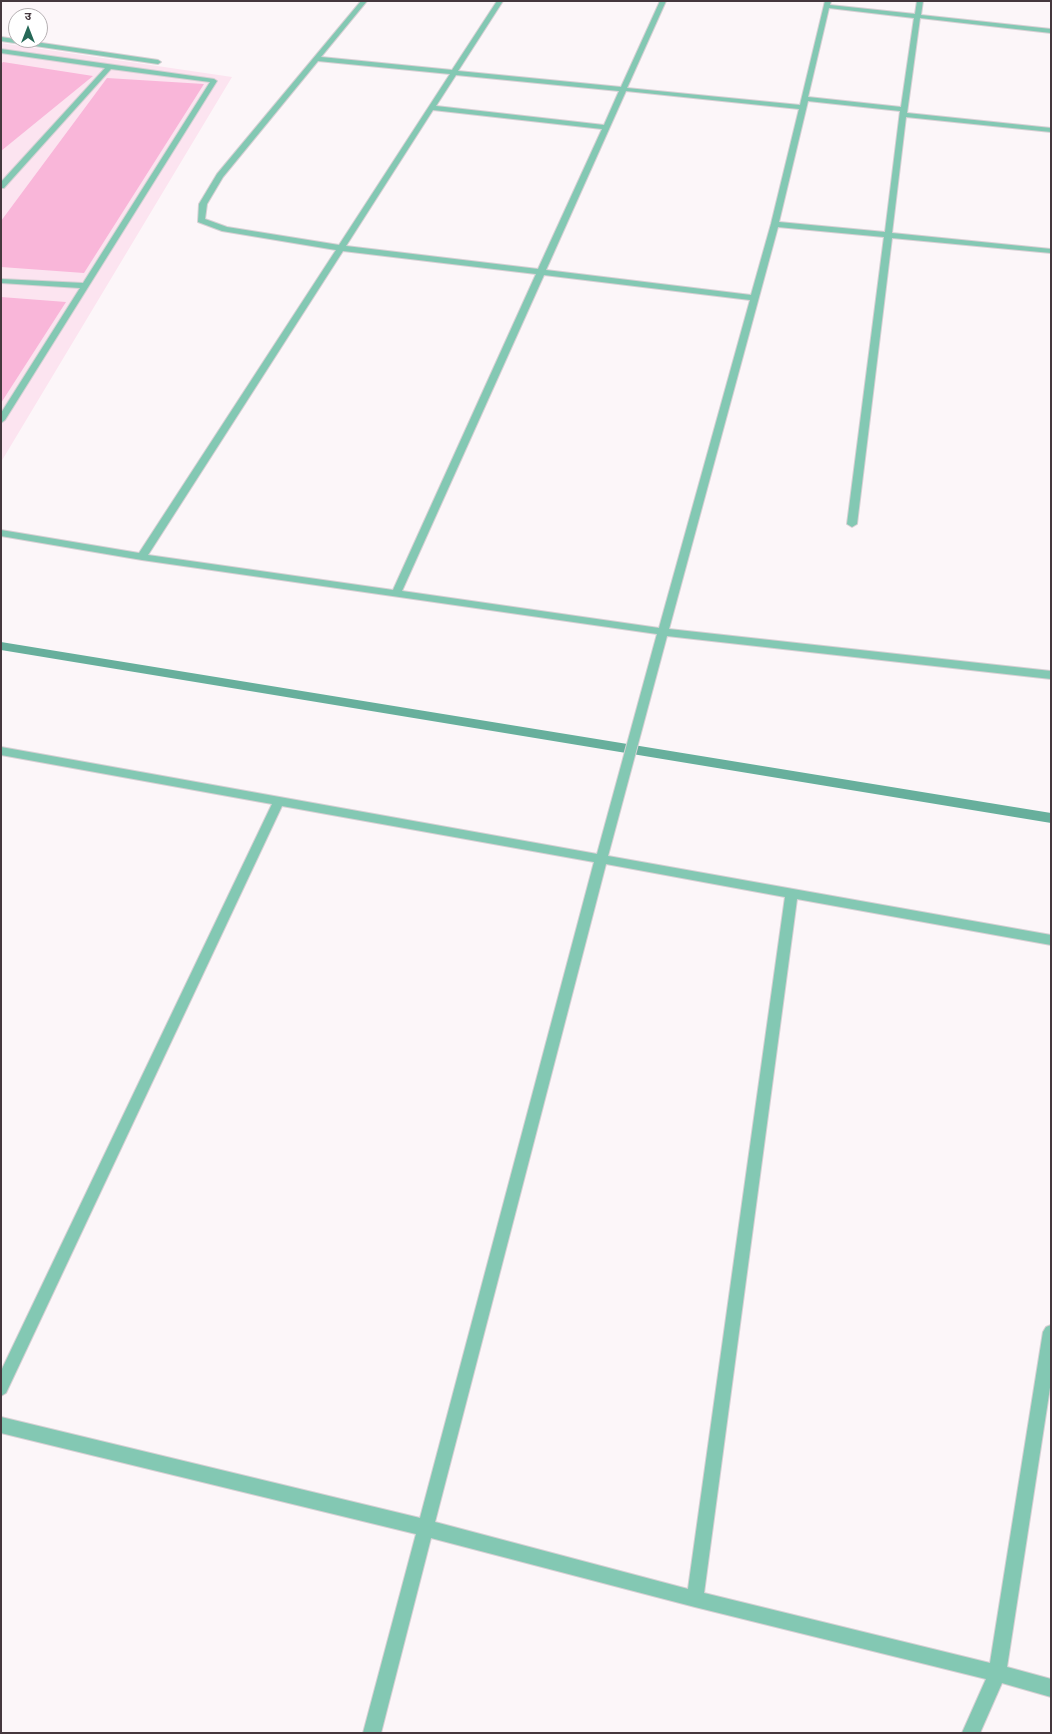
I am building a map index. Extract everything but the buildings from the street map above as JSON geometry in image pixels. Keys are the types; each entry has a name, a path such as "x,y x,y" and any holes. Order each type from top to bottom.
{"street":[{"path":"364,1 318,59 220,176 203,204 201,220 225,229 341,248 755,298"},
{"path":"142,557 500,1"},
{"path":"396,594 663,1"},
{"path":"852,524 888,235 920,1"},
{"path":"372,1733 601,859 775,224 827,4 1051,31"},
{"path":"1,39 158,62"},
{"path":"1,51 214,81 1,420"},
{"path":"318,59 623,89 904,112 1051,130"},
{"path":"1,186 110,66"},
{"path":"431,108 606,127"},
{"path":"775,224 1051,251"},
{"path":"1,281 85,286"},
{"path":"1,533 142,557 664,632 1051,675"},
{"path":"1,751 1051,940"},
{"path":"1,1388 279,801"},
{"path":"695,1599 792,894"},
{"path":"971,1733 997,1673 1051,1332"},
{"path":"1,1425 426,1528 695,1599 997,1673 1051,1688"}],"shaded area":[{"path":"1,43 8,44 8,48 35,48 232,77 1,462"}],"waterway":[{"path":"1,646 1051,818"}]}
